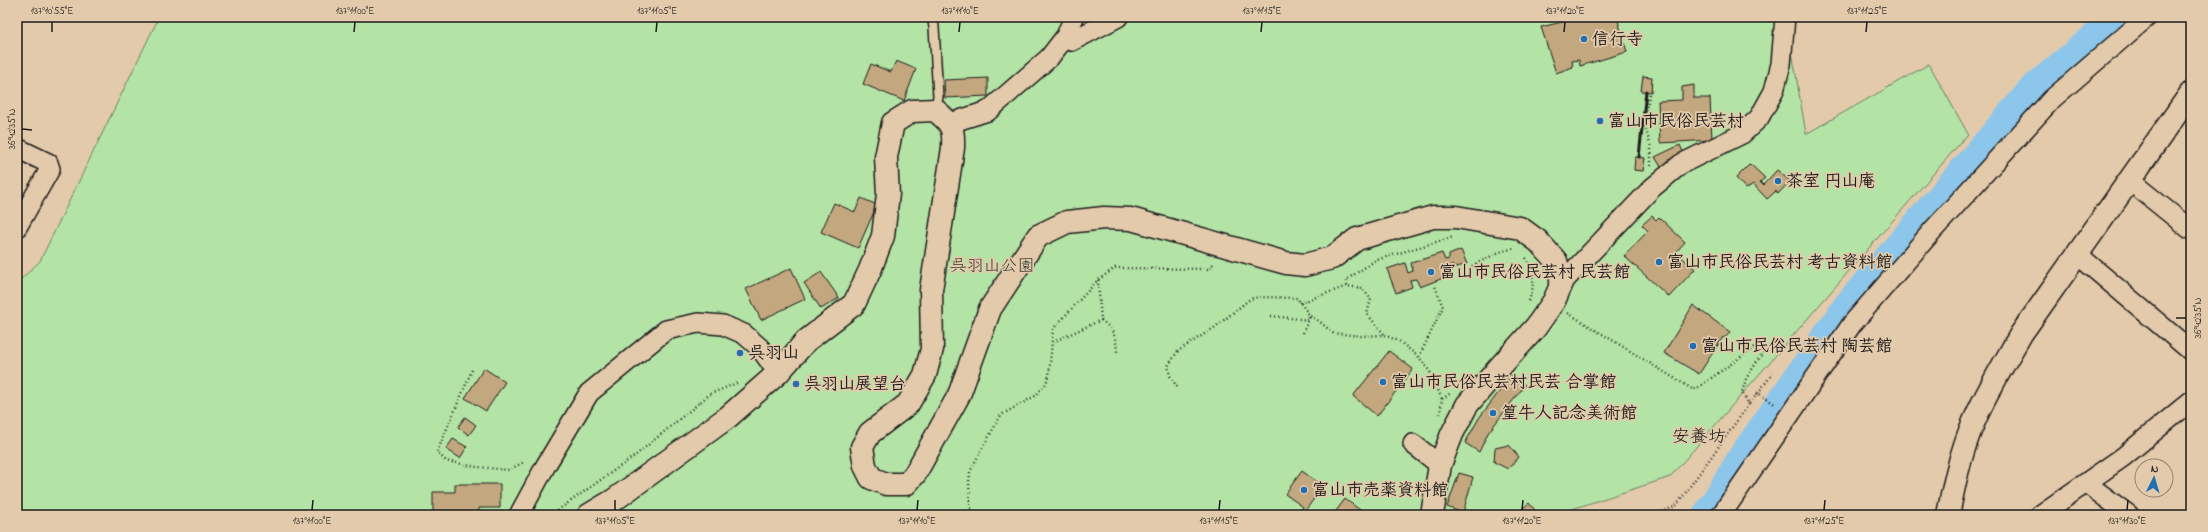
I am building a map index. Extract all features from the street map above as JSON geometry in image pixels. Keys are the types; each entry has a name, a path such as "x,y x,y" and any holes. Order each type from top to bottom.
{"street":[{"path":"589,515 614,500 728,417 778,373 806,341 854,304 870,270 883,236 888,194 886,157 893,123 912,111 943,116 988,111 1049,58 1066,36 1074,17"},
{"path":"1066,36 1072,41 1118,17"},
{"path":"1430,514 1440,465 1452,434 1467,405 1536,327 1558,292 1652,182 1681,164 1742,134 1759,118 1774,91 1781,64 1784,17"},
{"path":"1721,515 1852,324 2000,155 2052,99 2148,17"},
{"path":"1948,515 1958,466 1972,426 2000,371 2022,334 2129,180 2188,103"},
{"path":"943,116 953,131 953,148 931,290 932,349 926,375 908,404 870,434 862,447 865,466 871,478 886,484 906,484 915,474 959,395 990,309 1038,236 1067,222 1104,218 1131,219 1286,263 1305,265 1332,258 1357,239 1433,217 1456,217 1520,228 1529,244 1556,262 1558,292"},
{"path":"17,148 48,163 50,169 17,227"},
{"path":"2129,180 2191,230"},
{"path":"2078,254 2191,350"},
{"path":"519,515 549,458 589,394 666,330 698,323 723,325 744,334 760,348 778,373"},
{"path":"2040,515 2123,457 2191,401"},
{"path":"1413,444 1440,465"},
{"path":"2086,483 2129,515"}],"lane":[{"path":"932,17 934,27 938,97 943,116"}],"path":[{"path":"1649,94 1645,126 1651,148 1652,182"},
{"path":"1347,286 1346,280 1376,260 1452,237 1456,217"},
{"path":"1472,266 1499,252 1529,244 1532,268 1532,291 1525,307"},
{"path":"976,515 970,507 970,472 1001,416 1035,396 1045,385 1049,376 1053,329 1098,280 1115,268 1210,269 1215,260"},
{"path":"1098,280 1101,320 1112,329 1116,337 1117,352"},
{"path":"1300,303 1347,286 1362,288 1371,299 1367,314 1384,335"},
{"path":"1419,357 1443,307 1435,286"},
{"path":"1558,292 1577,320 1692,389 1696,389 1756,346 1761,345 1763,347 1763,352 1746,379 1742,392 1749,404"},
{"path":"1177,387 1170,376 1168,366 1178,351 1214,328 1250,299 1258,297 1297,298 1310,316 1319,320 1333,333 1360,336 1384,335 1399,341 1419,357 1430,372 1442,399 1438,422"},
{"path":"1271,316 1309,320"},
{"path":"1303,333 1310,316"},
{"path":"1052,342 1101,320"},
{"path":"472,370 437,452 446,461 478,467 509,470 524,462"},
{"path":"1654,515 1676,506 1773,373"},
{"path":"550,515 636,455 710,394 740,383"},
{"path":"1442,399 1457,389"},
{"path":"1758,393 1790,415"}],"green space":[{"name":"呉羽山公園","path":"159,17 1786,17 1806,134 1929,64 1968,134 1670,477 1563,512 1562,515 17,515 17,283 40,261"}],"building":[{"name":"信行寺","path":"1583,17 1617,17 1627,52 1580,66 1579,60 1572,61 1573,67 1556,73 1541,27"},
{"path":"896,61 916,69 904,101 863,84 871,64 891,72"},
{"path":"1643,76 1652,77 1651,92 1641,91"},
{"path":"988,78 988,96 945,98 944,80"},
{"path":"1694,85 1694,98 1710,98 1712,140 1660,143 1658,101 1682,100 1682,87"},
{"path":"1680,145 1684,154 1661,167 1655,157"},
{"path":"1635,157 1645,158 1643,171 1634,170"},
{"name":"茶室 円山庵","path":"1750,164 1765,178 1760,182 1763,185 1777,170 1790,181 1778,194 1776,191 1767,199 1753,184 1746,189 1736,178"},
{"path":"861,198 877,205 858,248 821,232 834,203 855,212"},
{"name":"富山市民俗民芸村 考古資料館","path":"1652,216 1656,220 1659,217 1685,242 1676,252 1695,269 1669,297 1624,256 1648,231 1642,225"},
{"name":"富山市民俗民芸村 民芸館","path":"1461,250 1467,264 1454,268 1452,265 1448,266 1451,275 1420,287 1416,279 1410,280 1412,287 1396,293 1387,269 1405,263 1408,273 1413,271 1411,263 1442,253 1445,260 1449,259 1449,255"},
{"path":"791,268 805,299 761,320 746,289"},
{"path":"821,272 839,298 821,309 804,283"},
{"name":"富山市民俗民芸村 陶芸館","path":"1693,305 1730,332 1725,338 1723,337 1699,374 1664,353"},
{"name":"富山市民俗民芸村民芸 合掌館","path":"1389,351 1413,369 1377,416 1353,396"},
{"path":"484,368 505,382 486,411 465,398"},
{"name":"篁牛人記念美術館","path":"1512,375 1525,385 1488,433 1479,452 1465,443 1479,418"},
{"path":"465,417 476,425 469,435 458,427"},
{"path":"453,439 467,447 460,458 446,449"},
{"name":"篁牛人記念美術館","path":"1509,445 1519,457 1508,469 1494,462 1495,448"},
{"name":"富山市売薬資料館","path":"1302,471 1323,486 1303,514 1305,515 1297,515 1303,507 1285,494"},
{"path":"1459,473 1473,477 1463,513 1447,507"},
{"path":"455,484 500,484 500,508 479,508 479,515 433,515 433,492 455,492"},
{"name":"富山市売薬資料館","path":"1345,499 1367,515 1333,515"},
{"path":"1529,503 1539,515 1515,515"}],"waterway":[{"path":"1707,515 1743,456 1848,305 2033,89 2119,17"}],"railway":[{"path":"1639,157 1646,91"}],"place":[{"name":"信行寺","path":"1584,39"},
{"name":"富山市民俗民芸村","path":"1600,121"},
{"name":"茶室 円山庵","path":"1778,181"},
{"name":"富山市民俗民芸村 考古資料館","path":"1659,262"},
{"name":"富山市民俗民芸村 民芸館","path":"1431,272"},
{"name":"富山市民俗民芸村 陶芸館","path":"1693,346"},
{"name":"呉羽山","path":"740,353"},
{"name":"富山市民俗民芸村民芸 合掌館","path":"1383,382"},
{"name":"呉羽山展望台","path":"796,384"},
{"name":"篁牛人記念美術館","path":"1493,413"},
{"name":"富山市売薬資料館","path":"1304,490"}],"district":[{"name":"安養坊","path":"1699,438"}]}
